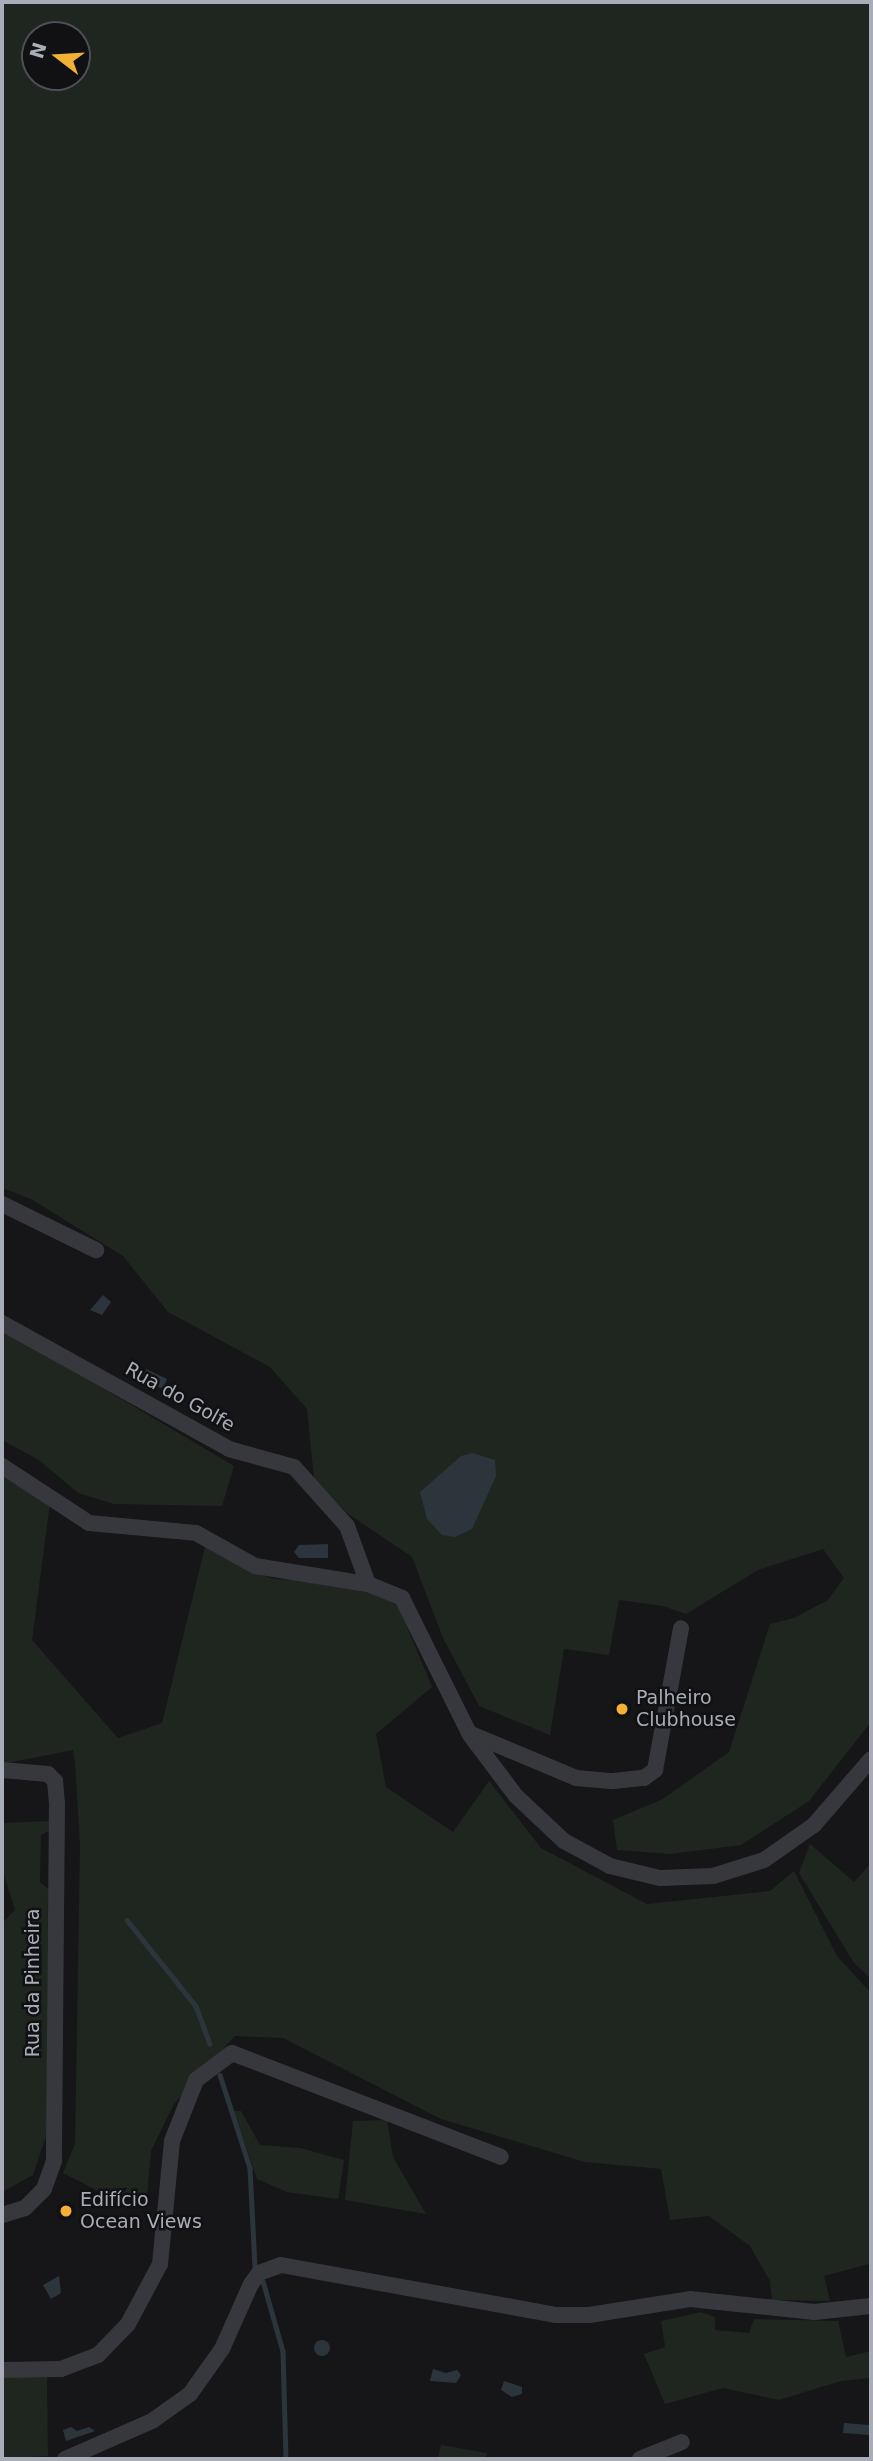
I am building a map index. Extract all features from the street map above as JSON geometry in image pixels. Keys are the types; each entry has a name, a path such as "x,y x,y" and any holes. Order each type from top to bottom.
{"street":[{"path":"2,1204 96,1250"},
{"name":"Rua do Golfe","path":"2,1323 229,1449 294,1467 347,1526 368,1584"},
{"path":"2,1466 89,1523 196,1533 256,1566 284,1574 368,1584 402,1598 469,1733 516,1796 564,1840 610,1866 660,1878 713,1876 764,1860 814,1825 871,1759"},
{"path":"469,1733 576,1778 644,1778 655,1770 681,1628"},
{"name":"Rua da Pinheira","path":"2,1770 48,1774 55,1781 57,1803 54,2161 44,2189 24,2208 2,2215"},
{"path":"2,2370 61,2369 98,2355 128,2324 160,2264 172,2141 196,2080 232,2053 500,2157"},
{"path":"65,2459 152,2421 190,2394 222,2349 251,2284 259,2273 281,2265 556,2315 589,2315 690,2299 814,2312 871,2306"},
{"path":"640,2459 682,2442"}],"shaded area":[{"path":"2,2 871,2 871,1722 809,1801 741,1845 670,1854 617,1850 613,1820 663,1799 729,1752 770,1624 794,1618 828,1600 844,1578 823,1549 758,1570 686,1614 663,1606 619,1600 609,1655 564,1649 550,1735 479,1706 443,1638 412,1557 347,1513 314,1479 307,1409 270,1367 168,1312 123,1256 31,1199 2,1188"},
{"path":"103,1295 111,1302 102,1315 90,1310"},
{"path":"2,1328 234,1466 222,1506 114,1504 78,1493 39,1460 2,1440"},
{"path":"146,1369 167,1379 163,1389 141,1379"},
{"path":"473,1453 495,1460 496,1476 472,1529 455,1537 442,1535 427,1519 420,1492 461,1456"},
{"path":"2,1472 50,1503 32,1640 118,1738 162,1723 205,1547 249,1571 274,1579 363,1584 395,1598 432,1687 376,1734 386,1787 453,1832 489,1781 541,1848 647,1904 770,1891 794,1871 837,1956 871,1993 871,2267 869,2264 824,2276 830,2301 772,2300 770,2281 750,2246 709,2216 670,2220 661,2169 585,2162 441,2119 283,2038 235,2036 174,2104 151,2151 147,2196 110,2197 63,2173 75,2144 80,1845 75,1763 73,1750 2,1764"},
{"path":"328,1544 328,1558 299,1558 294,1552 299,1545"},
{"path":"51,1821 52,1829 41,1835 40,1882 48,1889 47,2133 33,2175 2,2192 2,1923 15,1910 2,1869 2,1823"},
{"path":"810,1844 854,1882 871,1863 871,1979 854,1963 799,1873"},
{"path":"234,2111 241,2111 260,2145 300,2148 344,2160 338,2199 287,2192 257,2179"},
{"path":"387,2120 393,2157 426,2214 345,2200 353,2121"},
{"path":"59,2276 61,2293 51,2299 43,2285"},
{"path":"701,2312 715,2317 715,2330 749,2333 754,2319 838,2321 846,2357 871,2351 871,2378 841,2381 779,2400 723,2388 665,2404 644,2354 665,2347 661,2321"},
{"path":"322,2340 328,2342 328,2354 322,2356 316,2354 314,2348 316,2342"},
{"path":"433,2369 446,2373 457,2370 461,2375 456,2383 430,2381"},
{"path":"2,2376 47,2377 48,2456 2,2459"},
{"path":"504,2381 522,2387 522,2394 512,2397 501,2390"},
{"path":"844,2423 870,2425 869,2435 843,2433"},
{"path":"71,2427 77,2431 89,2427 95,2431 66,2441 63,2430"},
{"path":"441,2445 487,2453 486,2459 438,2459"}],"waterway":[{"path":"127,1920 196,2006 210,2044"},
{"path":"220,2075 250,2168 255,2266"},
{"path":"263,2281 283,2351 286,2457"}],"place":[{"name":"Palheiro Clubhouse","path":"622,1709"},
{"name":"Edifício Ocean Views","path":"66,2211"}]}
